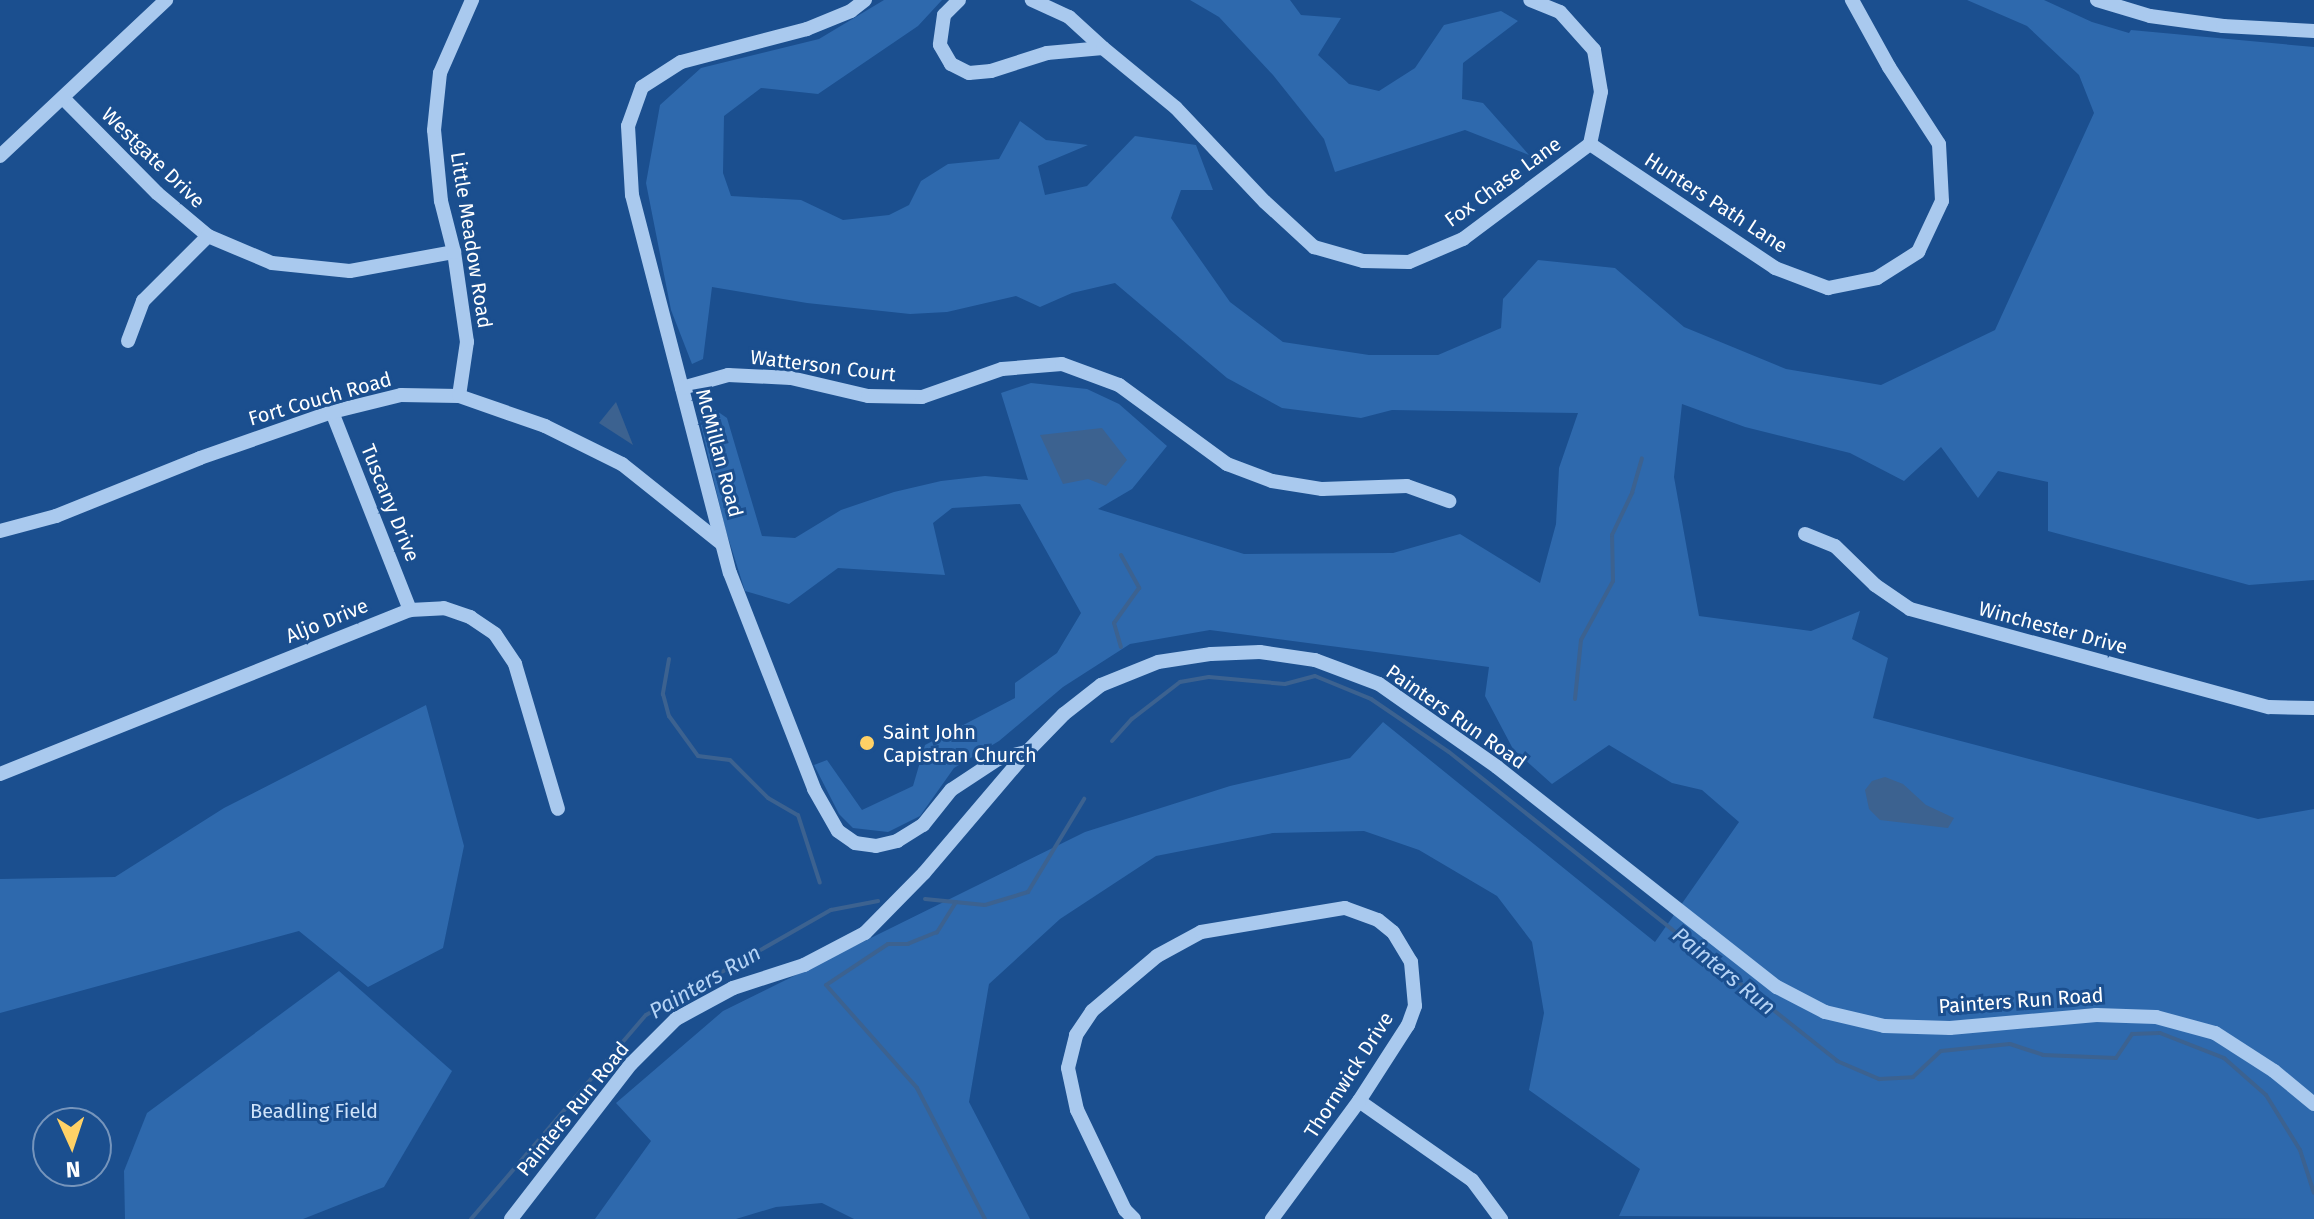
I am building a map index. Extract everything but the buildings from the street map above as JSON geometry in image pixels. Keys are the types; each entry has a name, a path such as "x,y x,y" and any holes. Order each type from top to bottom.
{"street":[{"path":"0,156 166,0"},
{"name":"Little Meadow Road","path":"459,396 467,342 454,252 441,201 434,130 440,73 472,0"},
{"name":"McMillan Road","path":"865,0 851,11 807,29 681,62 642,87 628,126 632,195 721,543 814,789 838,831 855,843 876,846 897,841 923,825 951,790 998,759 1027,752"},
{"path":"959,0 944,15 940,45 951,64 969,73 991,71 1047,53 1103,48"},
{"name":"Fox Chase Lane","path":"1032,0 1069,17 1176,108 1265,202 1314,247 1363,261 1409,262 1463,239 1590,144 1601,92 1594,50 1560,12 1530,0"},
{"name":"Hunters Path Lane","path":"1590,144 1775,268 1828,288 1877,278 1918,252 1942,201 1939,144 1881,55 1852,0"},
{"path":"2097,0 2150,16 2223,26 2314,31"},
{"name":"Westgate Drive","path":"63,98 157,193 208,236 272,263 350,271 454,252"},
{"path":"128,341 143,301 208,236"},
{"name":"Watterson Court","path":"682,388 728,375 791,378 868,396 922,397 1002,369 1062,364 1119,385 1227,464 1272,481 1322,489 1407,486 1449,501"},
{"name":"Fort Couch Road","path":"0,531 56,516 200,458 332,412 401,395 459,396 545,426 622,464 721,543"},
{"name":"Tuscany Drive","path":"332,412 410,610"},
{"name":"Winchester Drive","path":"1805,534 1835,546 1875,585 1910,609 2269,707 2314,708"},
{"name":"Aljo Drive","path":"0,774 410,610 444,608 470,617 495,634 515,664 558,809"},
{"name":"Painters Run Road","path":"511,1219 631,1064 676,1019 733,988 804,965 865,933 924,873 1027,752 1064,714 1101,685 1158,662 1211,654 1260,652 1315,660 1379,684 1426,715 1777,987 1825,1012 1884,1026 1950,1028 2096,1015 2156,1017 2215,1033 2274,1071 2314,1104"},
{"name":"Thornwick Drive","path":"1134,1219 1125,1210 1077,1110 1068,1068 1076,1035 1092,1011 1157,956 1201,932 1345,908 1378,920 1393,932 1411,962 1415,1006 1408,1025 1359,1101 1272,1219"},
{"path":"1359,1101 1472,1180 1501,1219"}],"green space":[{"path":"884,0 942,0 918,26 818,94 761,88 724,116 723,173 731,196 801,200 843,220 889,215 909,205 921,181 948,164 999,159 1020,121 1046,140 1088,145 1038,166 1045,195 1087,186 1135,136 1196,145 1213,190 1181,190 1171,218 1230,302 1283,342 1369,355 1438,355 1501,328 1503,299 1538,260 1615,268 1684,327 1786,369 1881,385 1995,330 2094,113 2079,75 2027,26 1967,0 2044,0 2092,22 2129,33 2131,30 2314,47 2314,580 2249,585 2048,531 2048,482 1998,471 1978,498 1941,447 1904,481 1850,453 1745,427 1682,404 1674,477 1699,616 1811,631 1860,611 1852,639 1888,658 1873,718 2258,819 2314,809 2314,1219 1619,1216 1640,1169 1529,1090 1544,1013 1532,942 1497,896 1419,850 1364,831 1273,833 1156,856 1060,919 989,984 969,1102 1030,1219 854,1219 822,1203 776,1207 736,1219 595,1219 651,1141 616,1103 723,1011 1085,832 1230,786 1350,758 1383,722 1655,942 1739,822 1702,790 1672,783 1609,745 1552,784 1513,749 1485,696 1489,667 1210,630 1130,644 1063,687 999,741 954,768 920,816 888,832 853,828 839,814 814,765 827,760 862,810 913,786 925,745 1015,698 1015,683 1057,653 1081,613 1020,504 952,508 933,523 945,575 838,568 789,604 745,591 725,528 700,421 711,407 727,418 762,536 795,538 841,510 894,492 941,481 985,476 1028,480 1001,393 1031,383 1087,389 1119,404 1167,446 1132,489 1098,509 1244,554 1393,553 1460,534 1540,583 1556,524 1559,468 1578,413 1392,410 1361,418 1282,408 1227,378 1115,283 1072,293 1040,307 1016,296 947,312 910,314 807,303 712,287 703,359 692,364 671,310 646,183 660,105 701,68 819,39"},
{"path":"1190,0 1290,0 1301,15 1341,18 1318,55 1349,84 1379,91 1415,68 1444,25 1501,11 1518,21 1463,63 1462,99 1483,103 1529,155 1465,130 1335,172 1324,139 1273,75 1219,17"},
{"path":"426,705 464,846 443,948 368,987 299,931 0,1013 0,879 115,877 224,808"},
{"name":"Beadling Field","path":"339,971 452,1071 384,1187 303,1219 125,1219 124,1171 147,1113"}],"shaded area":[{"path":"616,402 633,445 599,423"},
{"path":"1102,428 1127,460 1106,486 1088,479 1063,484 1040,435"},
{"path":"1885,777 1903,784 1926,805 1954,818 1948,828 1880,820 1869,809 1865,790 1872,781"}],"waterway":[{"path":"1575,699 1581,640 1613,581 1612,535 1632,493 1642,458"},
{"path":"1121,555 1139,588 1114,623 1121,647"},
{"path":"669,659 663,694 669,716 698,756 730,760 768,798 798,815 820,883"},
{"name":"Painters Run","path":"1112,741 1132,719 1180,682 1209,677 1285,684 1315,676 1371,699 1449,752 1837,1061 1879,1079 1913,1077 1941,1051 2010,1044 2043,1055 2116,1058 2132,1034 2160,1033 2224,1058 2266,1095 2300,1150 2314,1193"},
{"name":"Painters Run","path":"925,899 985,905 1028,892 1084,799"},
{"name":"Painters Run","path":"471,1219 646,1015 831,910 878,901"},
{"path":"956,902 937,932 908,944 888,944 826,985 917,1088 985,1219"}],"place":[{"name":"Saint John Capistran Church","path":"867,743"}]}
